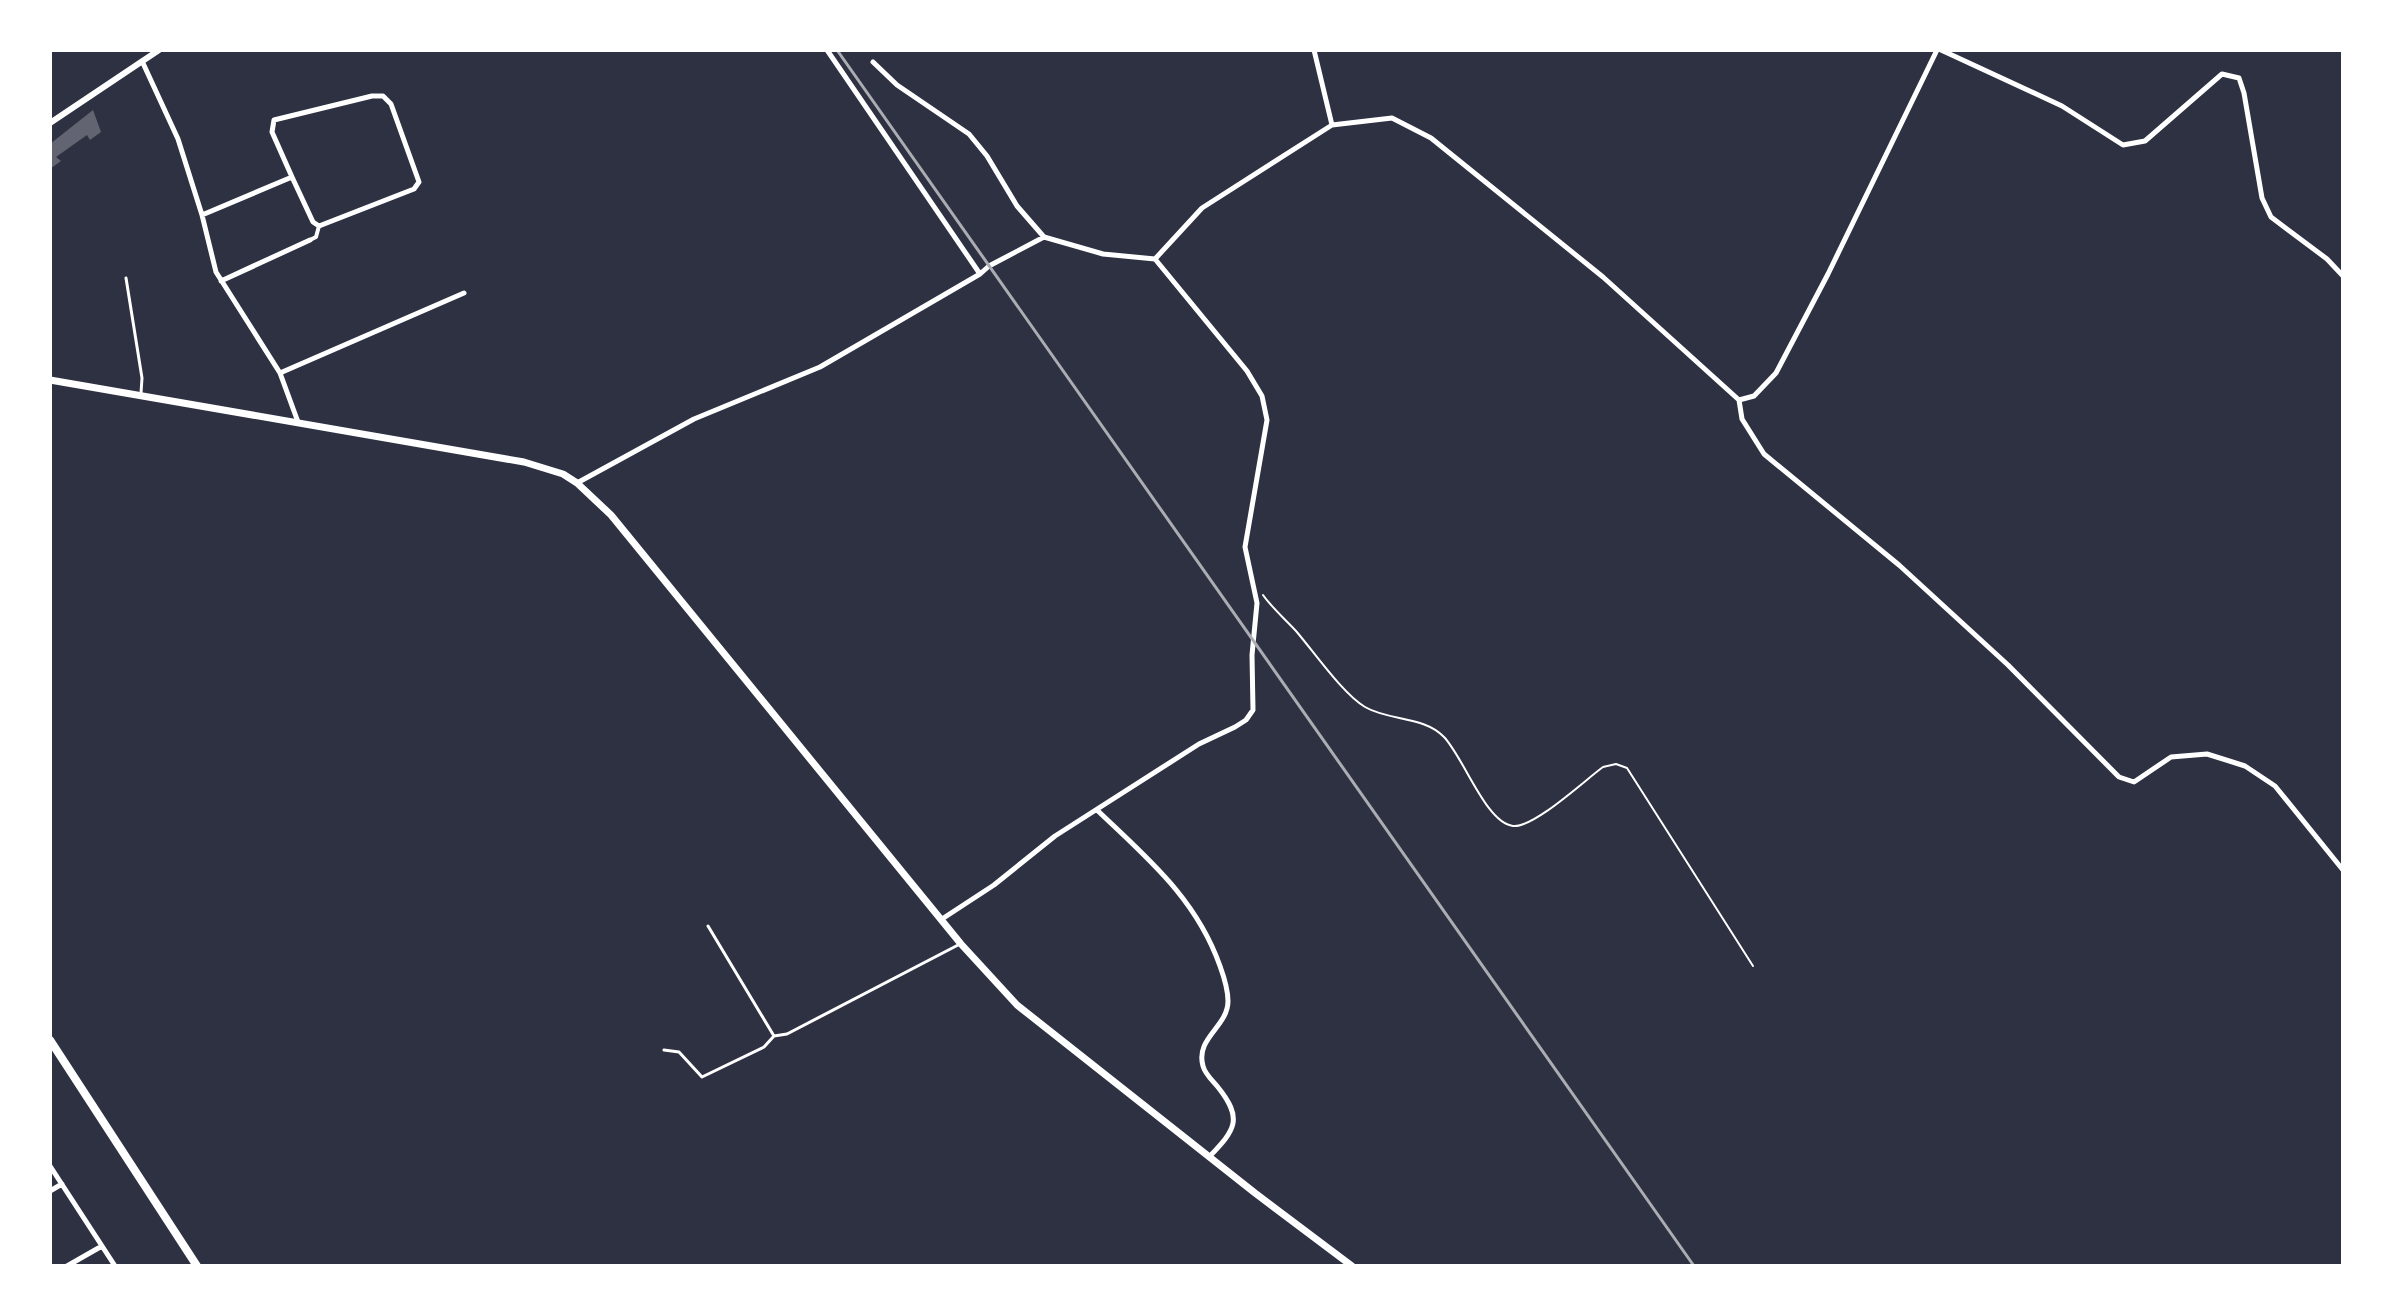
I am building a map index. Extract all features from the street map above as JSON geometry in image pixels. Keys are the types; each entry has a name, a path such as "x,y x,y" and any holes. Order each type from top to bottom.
{"main road":[{"path":"50,380 524,462 563,474 577,483 611,515 961,944 1017,1005 1352,1266"},
{"path":"50,1040 197,1266"}],"street":[{"path":"50,123 159,50"},
{"path":"827,50 980,274"},
{"path":"1314,50 1332,125"},
{"path":"1739,400 1754,396 1776,373 1939,50 2062,106 2123,145 2145,141 2222,74 2239,78 2262,198 2271,217 2327,259 2343,276"},
{"path":"142,61 178,139 216,272 280,373 298,422"},
{"path":"873,62 897,85 969,134 987,156 1017,206 1044,237 1103,254 1155,259 1247,371 1262,396 1267,420 1245,547 1257,603 1252,655 1253,710 1246,720 1199,744 1055,836 994,885 942,919"},
{"path":"383,96 391,104 418,171 419,182 414,189 319,226 313,222 272,132 274,120 383,96"},
{"path":"1155,259 1202,208 1332,125 1392,118 1431,138 1603,277 1739,400 1742,419 1764,454 1903,568 2008,665 2119,777 2134,782 2171,757 2207,754 2245,766 2275,786 2343,870"},
{"path":"202,215 292,177"},
{"path":"221,281 316,237 319,226"},
{"path":"577,483 694,419 820,367 989,266 1044,237"},
{"path":"280,373 464,293"},
{"path":"1097,810 1187,900 1223,973 1227,989 1226,1012 1204,1044 1202,1059 1207,1074 1230,1103 1234,1122 1231,1134 1209,1157"},
{"path":"50,1166 115,1266"},
{"path":"50,1191 62,1184"},
{"path":"67,1266 102,1246"}],"lane":[{"path":"126,278 142,378 140,397"},
{"path":"708,926 774,1036"},
{"path":"664,1050 679,1052 702,1077 764,1047 774,1036 787,1034 961,944"}],"path":[{"path":"1251,577 1267,600 1364,707 1419,723 1441,733 1458,752 1495,817 1507,825 1518,826 1535,818 1603,767 1616,764 1627,768 1753,966"}],"building":[{"path":"93,110 101,132 90,140 87,135 56,157 61,161 50,169 50,144"}],"railway":[{"path":"837,50 1694,1266"}]}
